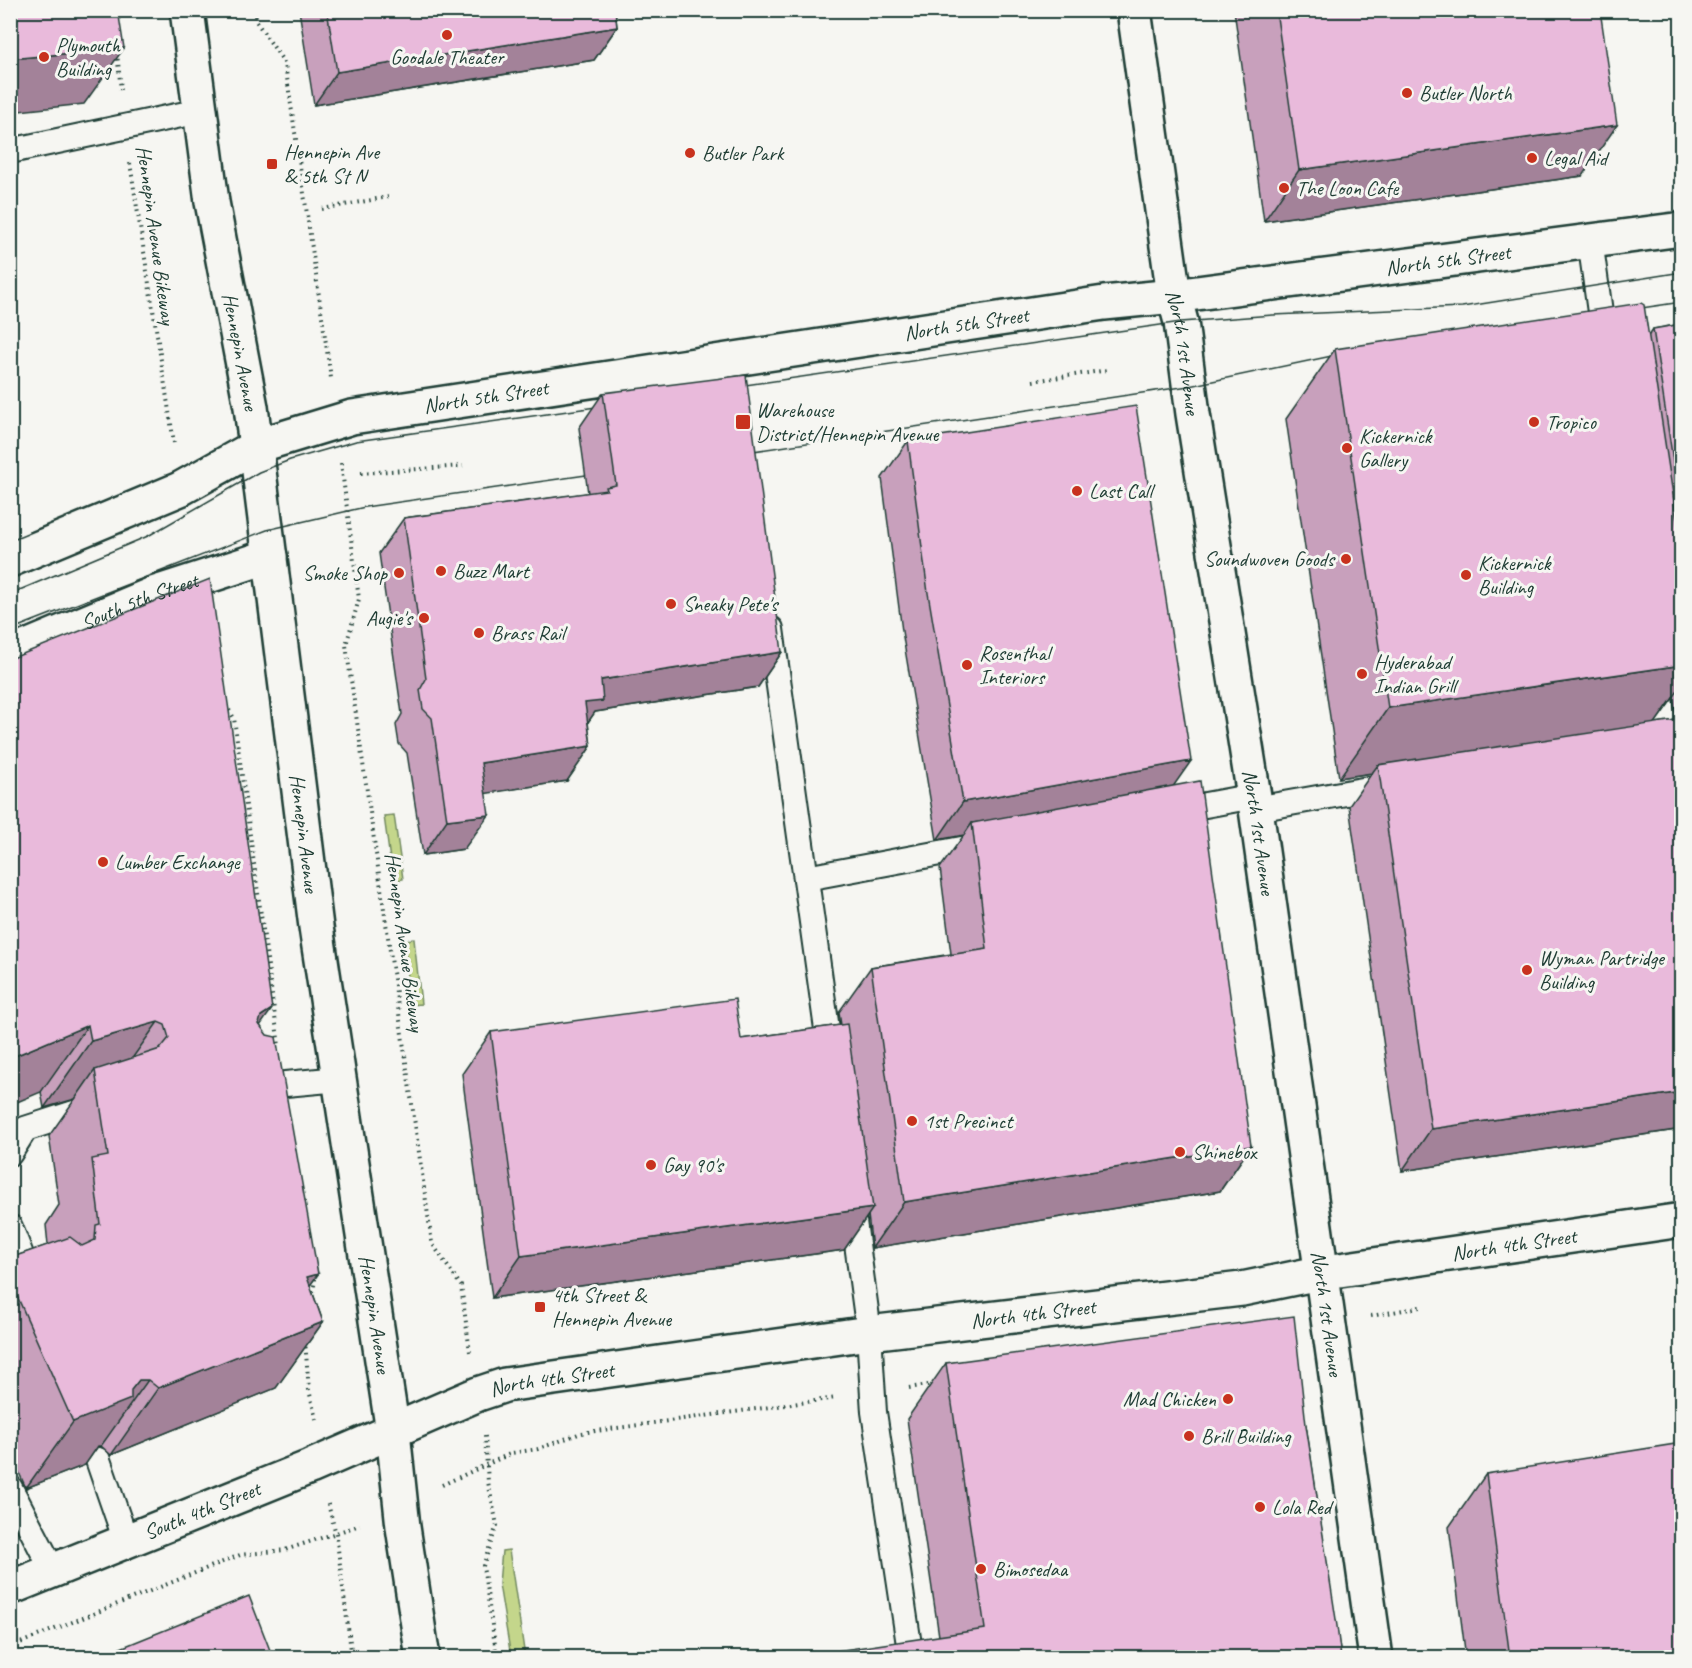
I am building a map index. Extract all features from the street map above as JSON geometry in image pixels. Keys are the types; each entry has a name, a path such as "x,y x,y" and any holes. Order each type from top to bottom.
{"street":[{"name":"Hennepin Avenue","path":"187,10 212,202 257,446 316,927 393,1432 403,1527 423,1658"},
{"name":"North 1st Avenue","path":"1134,10 1174,296 1181,322 1192,414 1255,802 1319,1273 1376,1658"},
{"name":"North 5th Street","path":"257,446 352,417 1104,303 1174,296 1682,229"},
{"path":"10,560 180,489 257,446"},
{"name":"South 5th Street","path":"10,654 153,594 270,556"},
{"name":"North 4th Street","path":"393,1432 478,1394 505,1385 869,1333 1242,1288 1319,1273 1682,1220"},
{"name":"South 4th Street","path":"10,1588 393,1432"}],"lane":[{"path":"10,151 200,111"},
{"path":"1590,240 1608,366"},
{"path":"767,602 835,1086"},
{"path":"1155,814 1410,783"},
{"path":"806,878 1004,842"},
{"path":"227,1089 340,1079"},
{"path":"10,1153 25,1129 109,1102"},
{"path":"848,1179 869,1333 874,1412 911,1658"},
{"path":"10,1227 37,1298"},
{"path":"98,1460 126,1541"},
{"path":"10,1488 53,1571"}],"path":[{"path":"255,10 256,21 285,64 332,384"},
{"name":"Hennepin Avenue Bikeway","path":"116,46 136,213 174,446"},
{"path":"322,209 388,197"},
{"path":"1033,381 1108,370"},
{"path":"361,473 463,466"},
{"name":"Hennepin Avenue Bikeway","path":"351,534 359,599 346,645 432,1243 461,1286 470,1348"},
{"path":"225,703 234,718 284,1084"},
{"path":"311,1304 317,1275 315,1264"},
{"path":"305,1334 309,1390 316,1418"},
{"path":"486,1443 489,1482 497,1525 483,1566 497,1658"},
{"path":"330,1514 336,1534 352,1658"},
{"path":"10,1647 240,1555 285,1550 366,1524"}],"green space":[{"path":"394,815 403,879 393,881 384,816"},
{"path":"414,939 421,1004 411,1005 404,940"},
{"path":"509,1550 525,1657 511,1657 499,1584 502,1551"}],"building":[{"path":"10,10 118,10 124,48 10,59"},
{"path":"327,10 615,10 617,27 337,72"},
{"name":"Butler North","path":"1276,10 1600,10 1617,125 1299,170"},
{"name":"Kickernick Building","path":"1641,303 1644,305 1682,554 1682,665 1388,708 1335,349"},
{"path":"1682,324 1682,520 1653,329"},
{"path":"746,375 782,652 601,680 603,701 585,703 591,746 481,763 489,815 447,820 432,718 423,709 420,690 426,679 404,518 607,490 606,487 616,485 603,393"},
{"path":"1136,406 1191,761 963,802 928,593 908,441"},
{"path":"210,579 272,1009 261,1016 259,1024 267,1035 276,1037 318,1274 307,1277 323,1322 158,1388 148,1380 139,1380 131,1390 131,1399 73,1422 10,1280 10,1258 70,1237 82,1246 95,1240 96,1225 100,1224 92,1159 108,1156 95,1070 160,1049 169,1038 165,1025 158,1022 91,1041 88,1025 10,1058 10,659"},
{"name":"Wyman Partridge Building","path":"1682,719 1682,1092 1431,1129 1378,765"},
{"path":"1200,781 1251,1146 904,1202 871,967 987,949 972,823"},
{"name":"Gay 90's","path":"735,999 741,1039 847,1024 873,1208 521,1256 491,1032"},
{"path":"1294,1316 1306,1425 1341,1658 789,1658 985,1629 946,1363"},
{"path":"1682,1443 1682,1658 1510,1658 1486,1474"},
{"path":"249,1596 273,1658 96,1658"}],"tram line":[{"path":"732,387 1181,322 1273,315 1462,307 1682,272"},
{"path":"1628,310 1682,302"},
{"path":"740,453 1189,386 1346,353"},
{"path":"10,594 148,536 259,472 290,460 356,441 610,405"},
{"path":"10,630 267,530 365,507 600,473"}],"place":[{"name":"Goodale Theater","path":"447,35"},
{"name":"Plymouth Building","path":"44,57"},
{"name":"Butler North","path":"1407,93"},
{"name":"Butler Park","path":"690,153"},
{"name":"Legal Aid","path":"1532,158"},
{"name":"Hennepin Ave & 5th St N","path":"272,164"},
{"name":"The Loon Cafe","path":"1284,188"},
{"name":"Warehouse District/Hennepin Avenue","path":"743,422"},
{"name":"Tropico","path":"1534,422"},
{"name":"Kickernick Gallery","path":"1347,448"},
{"name":"Last Call","path":"1077,491"},
{"name":"Soundwoven Goods","path":"1346,559"},
{"name":"Buzz Mart","path":"441,571"},
{"name":"Smoke Shop","path":"399,573"},
{"name":"Kickernick Building","path":"1466,575"},
{"name":"Sneaky Pete's","path":"671,604"},
{"name":"Augie's","path":"424,618"},
{"name":"Brass Rail","path":"479,633"},
{"name":"Rosenthal Interiors","path":"967,665"},
{"name":"Hyderabad Indian Grill","path":"1362,674"},
{"name":"Lumber Exchange","path":"103,862"},
{"name":"Wyman Partridge Building","path":"1527,970"},
{"name":"1st Precinct","path":"912,1121"},
{"name":"Shinebox","path":"1180,1152"},
{"name":"Gay 90's","path":"651,1165"},
{"name":"4th Street & Hennepin Avenue","path":"540,1307"},
{"name":"Mad Chicken","path":"1228,1399"},
{"name":"Brill Building","path":"1189,1436"},
{"name":"Lola Red","path":"1260,1507"},
{"name":"Bimosedaa","path":"981,1569"}]}
